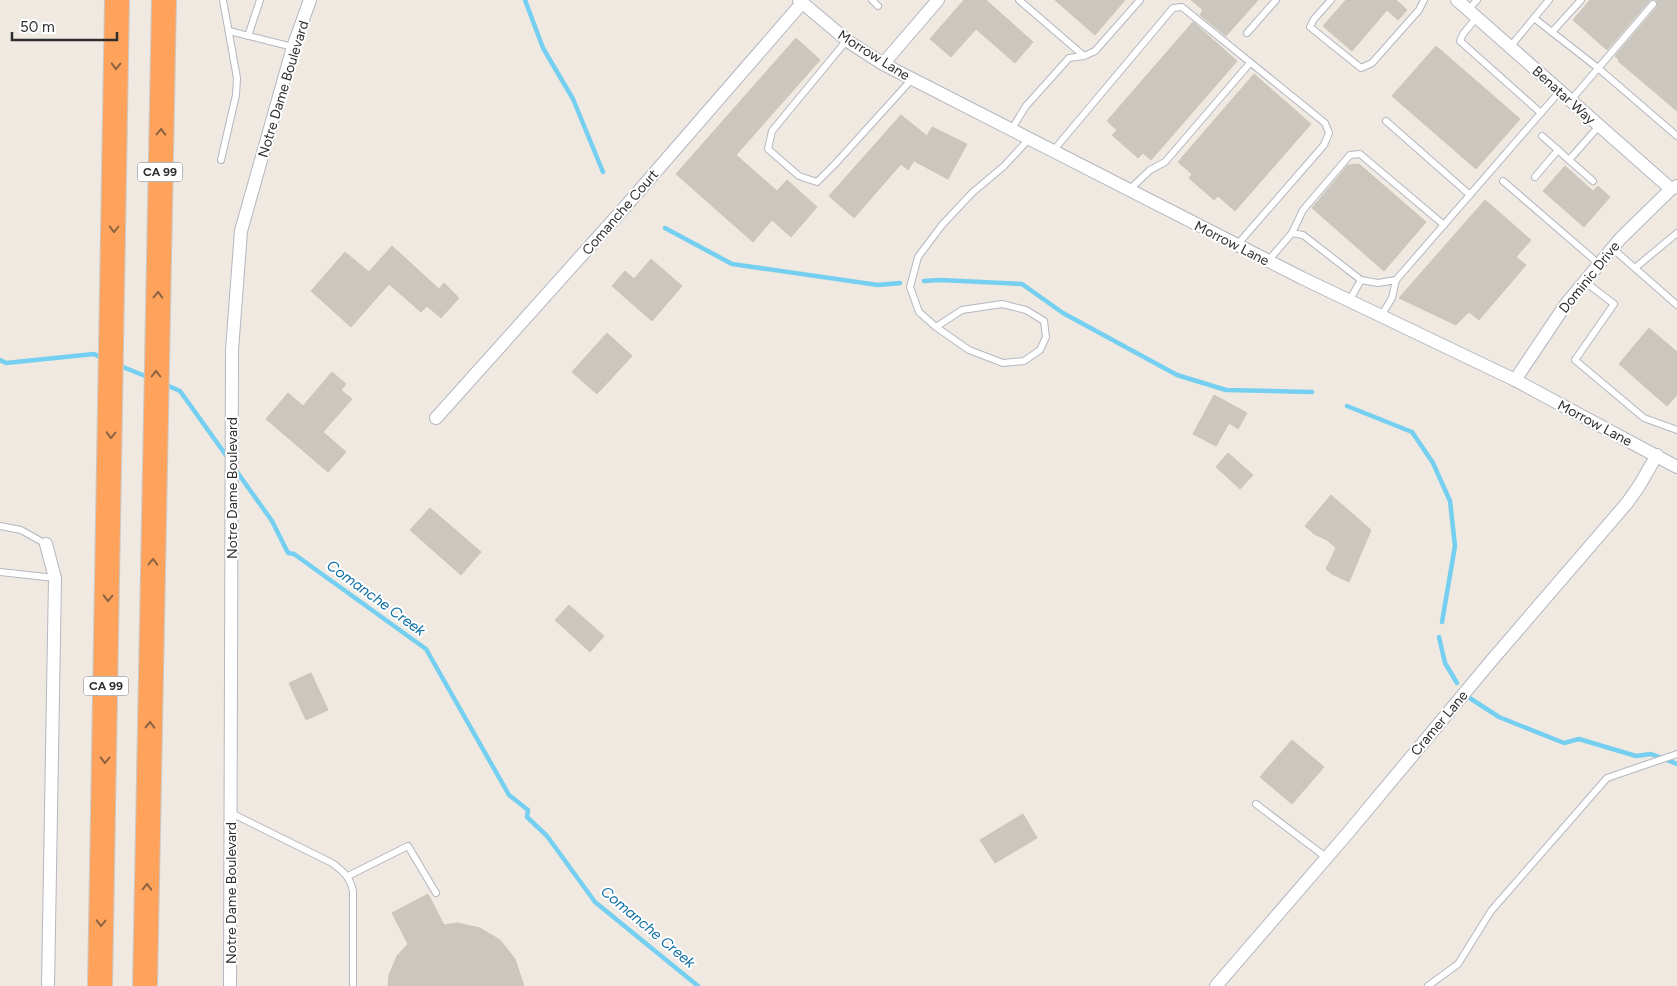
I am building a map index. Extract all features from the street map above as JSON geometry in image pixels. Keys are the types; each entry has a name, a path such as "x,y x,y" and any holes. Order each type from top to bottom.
{"highway":[{"name":"CA 99","path":"100,986 112,387 117,0"},
{"name":"CA 99","path":"145,986 164,0"}],"street":[{"name":"Notre Dame Boulevard","path":"230,986 232,350 241,231 294,48 310,0"},
{"path":"883,64 938,0"},
{"name":"Benatar Way","path":"1457,0 1474,9 1510,47 1599,126 1674,187"},
{"name":"Morrow Lane","path":"800,2 847,40 883,64 1268,261 1515,380 1677,467"},
{"name":"Comanche Court","path":"436,418 625,207 800,2"},
{"name":"Dominic Drive","path":"1515,380 1566,304 1584,281 1612,248 1674,187"},
{"name":"Cramer Lane","path":"1216,986 1327,858 1626,503 1639,486 1657,455"},
{"path":"46,544 55,578 48,986"}],"lane":[{"path":"221,160 236,95 237,78 224,0"},
{"path":"248,36 260,0"},
{"path":"872,0 878,6"},
{"path":"1019,0 1084,56"},
{"path":"1012,130 1026,106 1068,58 1084,56 1095,52 1137,3 1129,0"},
{"path":"1247,33 1276,0"},
{"path":"1330,0 1310,26 1361,68 1372,63 1419,10 1424,0"},
{"path":"1510,47 1549,0"},
{"path":"1552,32 1581,0"},
{"path":"1571,100 1653,4"},
{"path":"1053,151 1173,8 1182,6 1325,124 1330,133 1324,145 1237,245"},
{"path":"1474,9 1460,41 1541,113"},
{"path":"1534,18 1598,68 1677,136"},
{"path":"229,31 294,48"},
{"path":"847,40 772,131 768,149 799,176 817,182 912,79"},
{"path":"1129,190 1150,170 1165,162 1250,63"},
{"path":"1381,316 1392,298 1396,280 1560,91"},
{"path":"1386,121 1470,195"},
{"path":"1569,160 1599,126"},
{"path":"1542,136 1593,181"},
{"path":"936,327 962,310 1002,304 1026,310 1044,321 1046,337 1040,350 1024,361 1003,363 968,350 936,327 919,312 910,287 918,257 942,225 972,193 1004,166 1028,139"},
{"path":"1535,176 1558,150"},
{"path":"1268,261 1292,233 1303,210 1350,156 1360,154 1444,225"},
{"path":"1503,181 1599,264"},
{"path":"1292,233 1303,234 1361,280 1378,283 1396,280"},
{"path":"1635,268 1677,233"},
{"path":"1612,248 1677,305"},
{"path":"1349,301 1361,280"},
{"path":"1584,281 1614,304 1575,360 1644,418 1677,430"},
{"path":"0,526 21,530 46,544"},
{"path":"0,572 55,578"},
{"path":"1428,986 1458,964 1491,911 1607,778 1677,754"},
{"path":"1256,804 1327,858"},
{"path":"231,813 332,863 351,880 353,891 353,986"},
{"path":"348,876 408,846 436,893"}],"building":[{"path":"964,0 986,0 1033,42 1015,63 976,29 951,57 930,39"},
{"path":"1055,0 1125,0 1095,35"},
{"path":"1191,0 1258,0 1226,36 1200,15 1203,10"},
{"path":"1346,0 1396,0 1407,10 1398,20 1387,10 1352,51 1323,26"},
{"path":"1590,0 1650,0 1607,50 1573,20"},
{"path":"1656,0 1677,0 1677,111 1618,61 1615,56 1657,7 1658,3"},
{"path":"1193,22 1237,61 1151,160 1143,153 1138,158 1112,135 1117,130 1107,121"},
{"path":"796,38 820,60 736,155 777,191 787,180 817,207 791,237 772,220 753,242 676,174"},
{"path":"1436,46 1520,119 1476,169 1392,96"},
{"path":"1254,74 1311,124 1235,211 1218,196 1214,200 1189,178 1192,174 1178,162"},
{"path":"901,115 927,136 932,127 967,144 948,179 914,161 908,170 901,164 854,218 829,196"},
{"path":"1359,164 1426,222 1384,271 1312,208 1348,165"},
{"path":"1565,166 1593,191 1598,186 1610,197 1584,227 1543,191"},
{"path":"1485,200 1531,240 1516,257 1526,265 1479,320 1469,312 1456,325 1399,298"},
{"path":"392,246 439,289 444,283 459,298 441,318 427,306 421,312 389,284 351,327 311,291 345,252 369,272"},
{"path":"651,259 682,286 652,321 612,286 625,271 634,279"},
{"path":"1649,328 1677,352 1677,395 1667,406 1619,364"},
{"path":"607,333 632,356 597,394 572,372"},
{"path":"332,372 346,384 341,390 352,399 323,432 346,452 328,472 266,419 288,393 303,406"},
{"path":"1214,395 1247,413 1238,429 1229,423 1216,446 1193,434"},
{"path":"1228,453 1253,475 1240,489 1216,467"},
{"path":"1331,495 1371,530 1349,582 1326,569 1336,548 1305,526"},
{"path":"430,508 481,552 461,575 410,530"},
{"path":"569,605 604,636 590,652 555,620"},
{"path":"311,673 328,710 306,720 289,683"},
{"path":"1292,740 1324,767 1292,804 1260,777"},
{"path":"1023,814 1037,838 995,863 980,840"},
{"path":"428,894 444,925 457,923 480,928 500,940 515,959 524,986 388,986 389,975 397,956 408,944 392,913"}],"waterway":[{"path":"525,0 543,48 573,99 603,172"},
{"path":"665,228 732,264 878,285 900,283"},
{"path":"924,281 1022,284 1063,313 1177,375 1226,390 1312,392"},
{"name":"Comanche Creek","path":"0,360 6,363 94,354 104,359"},
{"name":"Comanche Creek","path":"118,365 150,378"},
{"name":"Comanche Creek","path":"164,384 180,391 228,458"},
{"path":"1347,406 1412,432 1433,463 1450,501 1455,546 1442,622"},
{"name":"Comanche Creek","path":"235,469 272,521 288,553 294,554 426,649 509,795 528,810 527,817 547,836 595,902 698,986"},
{"path":"1439,637 1445,663 1457,683"},
{"path":"1465,695 1499,717 1564,743 1579,739 1636,756 1651,754 1677,764"}]}
